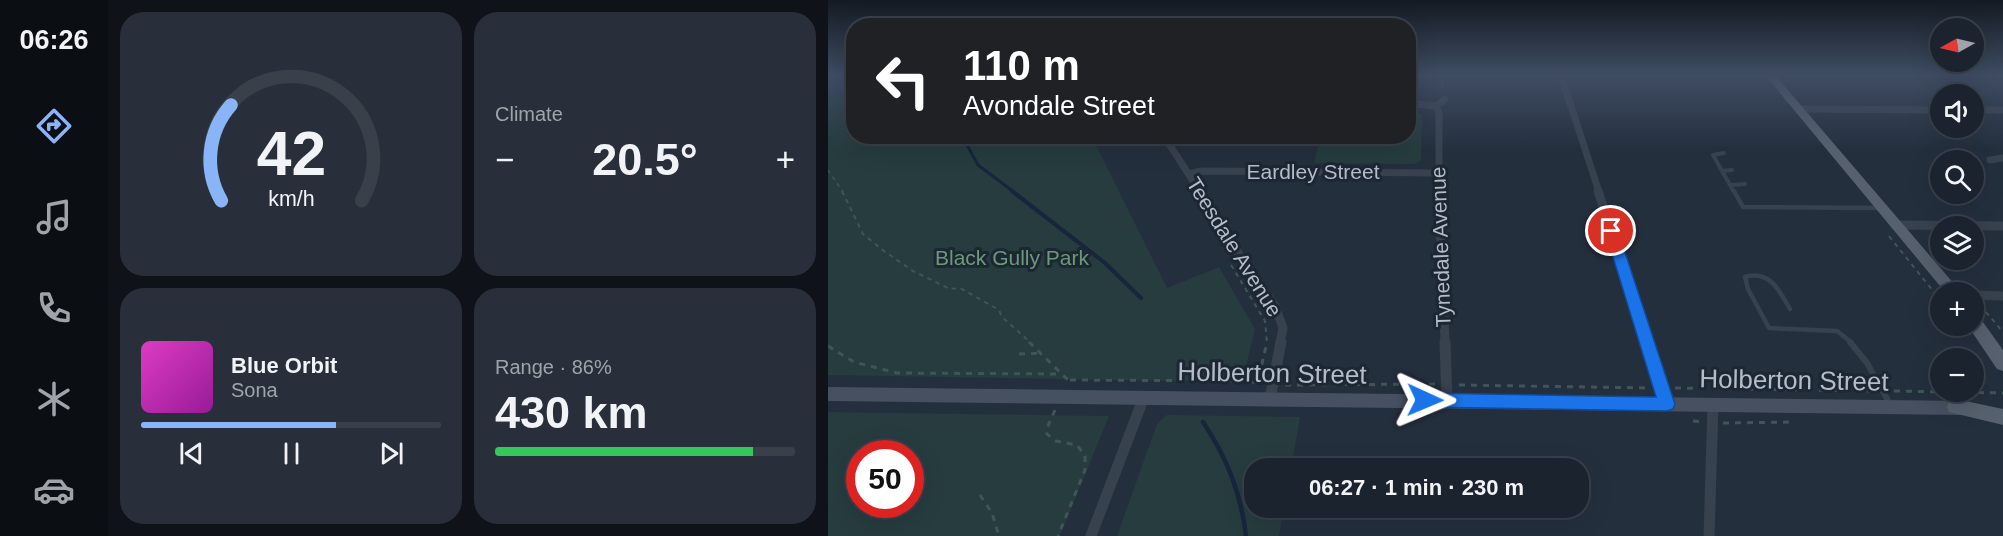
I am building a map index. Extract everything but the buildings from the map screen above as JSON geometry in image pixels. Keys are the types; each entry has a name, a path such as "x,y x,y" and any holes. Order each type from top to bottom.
{"main road":[{"path":"1792,100 1944,282"},
{"path":"1984,318 2003,348"},
{"path":"1984,336 2003,364"},
{"name":"Holberton Street","path":"828,394 1144,397 1272,392 1446,392 1664,396 1713,405 2003,409"},
{"path":"1956,407 2003,417"}],"street":[{"path":"1416,104 1436,106 1444,100"},
{"path":"1569,100 1664,396"},
{"name":"Tynedale Avenue","path":"1436,106 1439,113 1438,173 1446,392"},
{"path":"1800,109 1930,110"},
{"path":"1984,110 2003,110"},
{"name":"Teesdale Avenue","path":"1169,144 1243,261 1275,306 1282,328 1272,392"},
{"path":"1990,160 2003,158"},
{"name":"Eardley Street","path":"1189,174 1202,171 1438,173"},
{"path":"1895,225 2003,226"},
{"path":"1984,301 2003,296"},
{"path":"1091,536 1144,397"},
{"path":"1709,536 1713,405"}],"lane":[{"path":"1725,153 1713,155 1743,207 1881,208"},
{"path":"1722,171 1732,170"},
{"path":"1730,184 1746,184"},
{"path":"1790,309 1778,287 1769,278 1755,275 1745,277 1748,289 1769,328 1837,331 1844,334 1892,407"}],"path":[{"path":"828,170 863,234 914,271 950,289 960,288 999,310 1002,317 1054,363 1060,374 897,373 854,362 828,346"},
{"path":"1231,264 1265,321 1268,334 1260,372 1248,378 1247,381"},
{"path":"1984,313 2003,332"},
{"path":"1019,354 1042,353"},
{"path":"1070,380 1247,381 1272,392 1664,396 1882,391 2003,393"},
{"path":"1058,536 1084,470 1085,456 1077,445 1056,441 1047,434 1047,428 1062,396"},
{"path":"1693,421 1792,422"},
{"path":"980,495 992,513 999,536"}],"green space":[{"name":"Black Gully Park","path":"828,100 846,100 846,144 1095,144 1167,288 1219,267 1255,329 1244,374 1234,380 828,375"},
{"path":"1416,113 1422,114 1421,160 1414,164 1314,163 1318,144 1416,144"},
{"path":"828,412 1109,416 1060,536 828,536"},
{"path":"1167,415 1300,417 1293,458 1244,458 1244,518 1282,518 1279,536 1117,536 1157,424"}],"waterway":[{"path":"966,144 978,165 1014,192"},
{"path":"1012,191 1105,263 1141,298"},
{"path":"1203,422 1232,476 1241,505 1246,536"}],"route":[{"path":"1425,400 1667,404 1611,231"}]}
